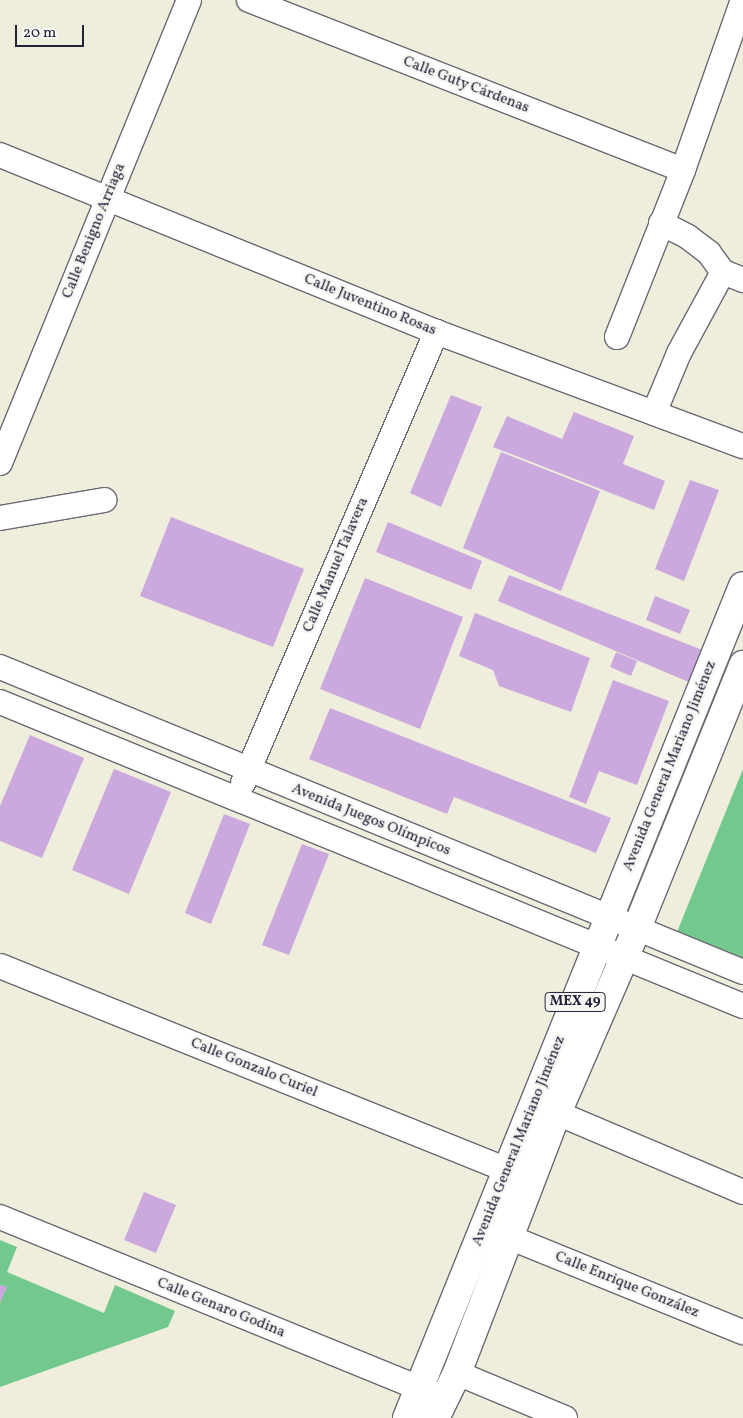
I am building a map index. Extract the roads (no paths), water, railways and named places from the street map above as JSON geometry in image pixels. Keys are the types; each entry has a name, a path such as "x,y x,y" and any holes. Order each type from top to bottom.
{"main road":[{"name":"Avenida General Mariano Jiménez","path":"432,1401 507,1170 743,586"},
{"name":"Avenida General Mariano Jiménez","path":"407,1418 432,1401 457,1373 511,1238 557,1113 637,928 743,665"}],"street":[{"name":"Calle Benigno Arriaga","path":"0,463 189,0"},
{"name":"Calle Guty Cárdenas","path":"249,0 682,170"},
{"path":"617,337 662,223 742,7"},
{"name":"Calle Juventino Rosas","path":"0,155 436,332 743,446"},
{"path":"654,413 679,353 733,276 709,253 688,237 662,223"},
{"name":"Calle Manuel Talavera","path":"237,799 436,332"},
{"path":"0,518 104,500"},
{"name":"Avenida Juegos Olímpicos","path":"0,667 743,972"},
{"name":"Avenida Juegos Olímpicos","path":"0,702 743,1006"},
{"name":"Calle Gonzalo Curiel","path":"0,966 507,1170"},
{"path":"557,1113 743,1192"},
{"name":"Calle Genaro Godina","path":"0,1218 432,1401"},
{"name":"Calle Enrique González","path":"511,1238 743,1332"},
{"path":"457,1373 566,1418"}]}
